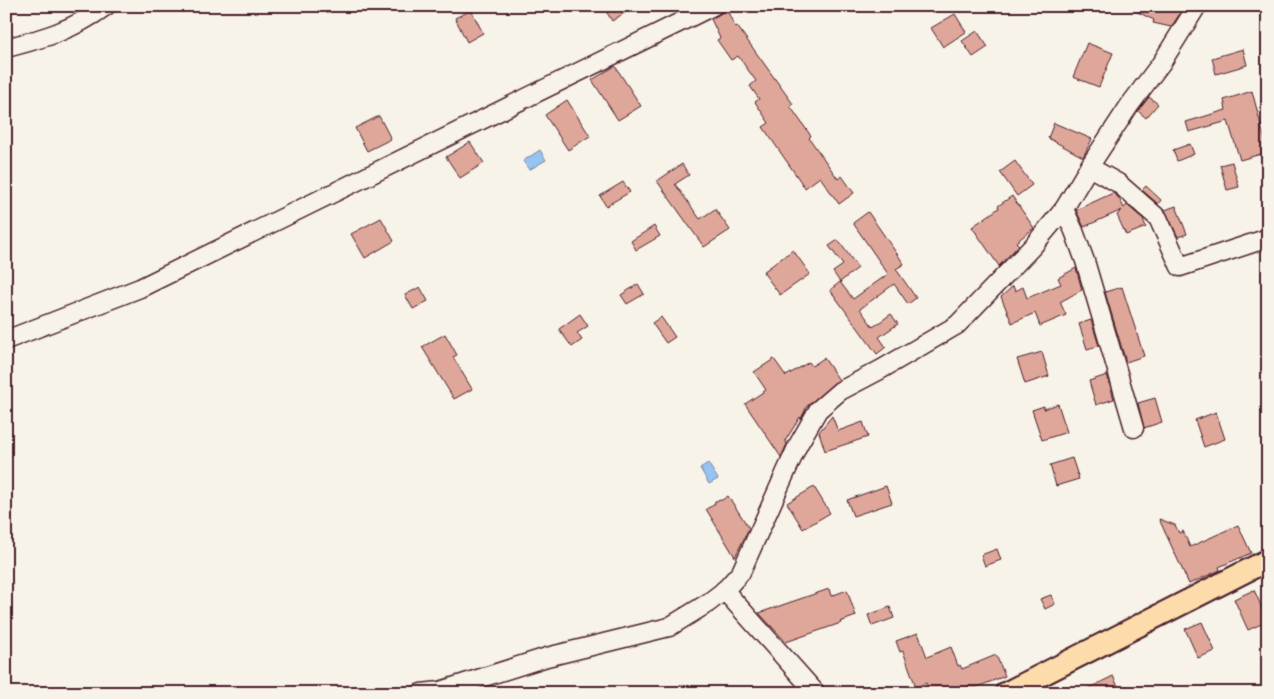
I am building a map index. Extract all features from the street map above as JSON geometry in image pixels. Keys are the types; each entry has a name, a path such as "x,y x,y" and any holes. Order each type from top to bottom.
{"main road":[{"path":"1006,693 1268,560"}],"street":[{"path":"6,48 53,35 86,12 106,6"},
{"path":"6,340 140,288 713,6"},
{"path":"421,693 440,690 547,657 669,627 708,603 724,590 741,572 798,444 818,410 840,391 957,325 1033,246 1064,210 1089,166 1129,106 1162,62 1197,6"},
{"path":"1089,166 1118,183 1158,218 1180,267 1268,238"},
{"path":"1064,210 1085,261 1134,428"},
{"path":"724,590 816,693"}],"water":[{"path":"540,150 546,160 529,170 523,161"},
{"path":"708,463 718,479 709,484 700,468"}],"building":[{"path":"603,6 635,6 612,21"},
{"path":"1125,6 1157,6 1181,12 1171,27 1153,23 1154,20"},
{"path":"471,10 483,33 467,42 455,18"},
{"path":"727,10 735,27 737,26 793,104 790,106 811,136 809,138 838,179 842,176 854,193 839,204 820,177 805,188 763,127 769,123 755,102 759,99 750,86 756,81 738,56 731,60 717,40 720,38 711,19"},
{"path":"955,14 966,32 943,47 931,28"},
{"path":"977,31 988,47 973,57 962,41"},
{"path":"1087,43 1113,53 1099,87 1073,77"},
{"path":"1243,49 1247,65 1216,74 1212,58"},
{"path":"615,66 641,106 618,120 592,80"},
{"path":"1252,91 1268,152 1240,160 1228,121 1189,132 1186,122 1226,110 1224,100"},
{"path":"1149,97 1158,104 1146,118 1138,111"},
{"path":"567,100 590,136 568,150 545,115"},
{"path":"379,116 391,139 367,151 355,128"},
{"path":"1054,123 1092,139 1083,157 1048,138"},
{"path":"470,142 484,163 460,178 446,157"},
{"path":"1190,144 1194,154 1177,161 1173,150"},
{"path":"1015,161 1032,185 1017,196 1000,172"},
{"path":"1232,162 1239,187 1227,190 1220,165"},
{"path":"682,164 689,175 675,184 700,219 715,209 730,230 704,247 657,181"},
{"path":"623,182 630,192 606,206 600,196"},
{"path":"1146,186 1161,200 1158,204 1142,190"},
{"path":"1113,193 1119,198 1124,208 1127,205 1143,219 1146,227 1126,235 1117,215 1122,210 1084,227 1076,210"},
{"path":"1012,196 1034,228 1016,242 1019,245 999,266 972,227 999,208 998,206"},
{"path":"1176,206 1187,234 1178,237 1165,210"},
{"path":"868,212 904,264 896,269 916,298 908,304 894,284 860,309 873,327 891,314 898,324 879,337 886,347 877,354 830,290 840,282 853,299 888,274 853,223"},
{"path":"381,218 394,241 365,258 351,234"},
{"path":"654,226 660,236 636,250 631,241"},
{"path":"838,240 858,268 840,282 833,272 843,265 829,246"},
{"path":"793,250 810,274 780,295 763,272"},
{"path":"1076,268 1082,290 1060,302 1066,315 1040,326 1035,313 1012,323 1001,297 1013,286 1015,291 1023,287 1027,298 1061,284 1058,278"},
{"path":"638,284 644,294 627,304 621,295"},
{"path":"420,287 428,301 413,309 405,295"},
{"path":"1122,287 1144,356 1126,362 1105,292"},
{"path":"580,314 588,326 577,333 582,340 572,347 559,329"},
{"path":"661,317 675,337 666,343 652,323"},
{"path":"1091,320 1099,346 1087,349 1079,324"},
{"path":"445,334 457,355 453,357 472,389 454,399 422,347"},
{"path":"1042,352 1049,376 1025,384 1017,359"},
{"path":"824,358 839,380 807,406 801,419 800,417 785,441 787,444 781,457 745,404 766,390 754,372 774,359 786,376 809,362 812,366"},
{"path":"1107,375 1114,399 1096,405 1089,381"},
{"path":"1155,398 1162,422 1144,428 1138,403"},
{"path":"1058,404 1067,432 1042,440 1032,410 1044,406 1044,409"},
{"path":"1216,412 1225,439 1204,447 1195,420"},
{"path":"832,416 838,431 863,422 868,437 825,451 819,432"},
{"path":"1072,458 1079,479 1056,486 1050,465"},
{"path":"886,486 892,503 853,516 847,500"},
{"path":"814,487 830,513 803,529 787,503"},
{"path":"728,496 749,528 735,557 706,509 714,505 715,501 722,500"},
{"path":"1159,519 1175,525 1179,533 1183,531 1190,547 1238,525 1251,553 1219,567 1220,570 1189,584"},
{"path":"997,549 1001,560 985,566 981,555"},
{"path":"829,589 831,596 847,590 856,616 786,642 759,613"},
{"path":"1254,590 1268,621 1248,630 1234,599"},
{"path":"1051,595 1055,604 1045,609 1040,599"},
{"path":"890,607 894,618 872,626 868,615"},
{"path":"1202,622 1215,651 1198,658 1185,629"},
{"path":"918,633 927,657 951,647 958,666 960,665 962,669 996,655 1005,676 972,689 970,686 951,693 931,693 926,683 916,687 903,651 900,652 896,641"},
{"path":"1113,676 1121,693 1079,693"}]}
